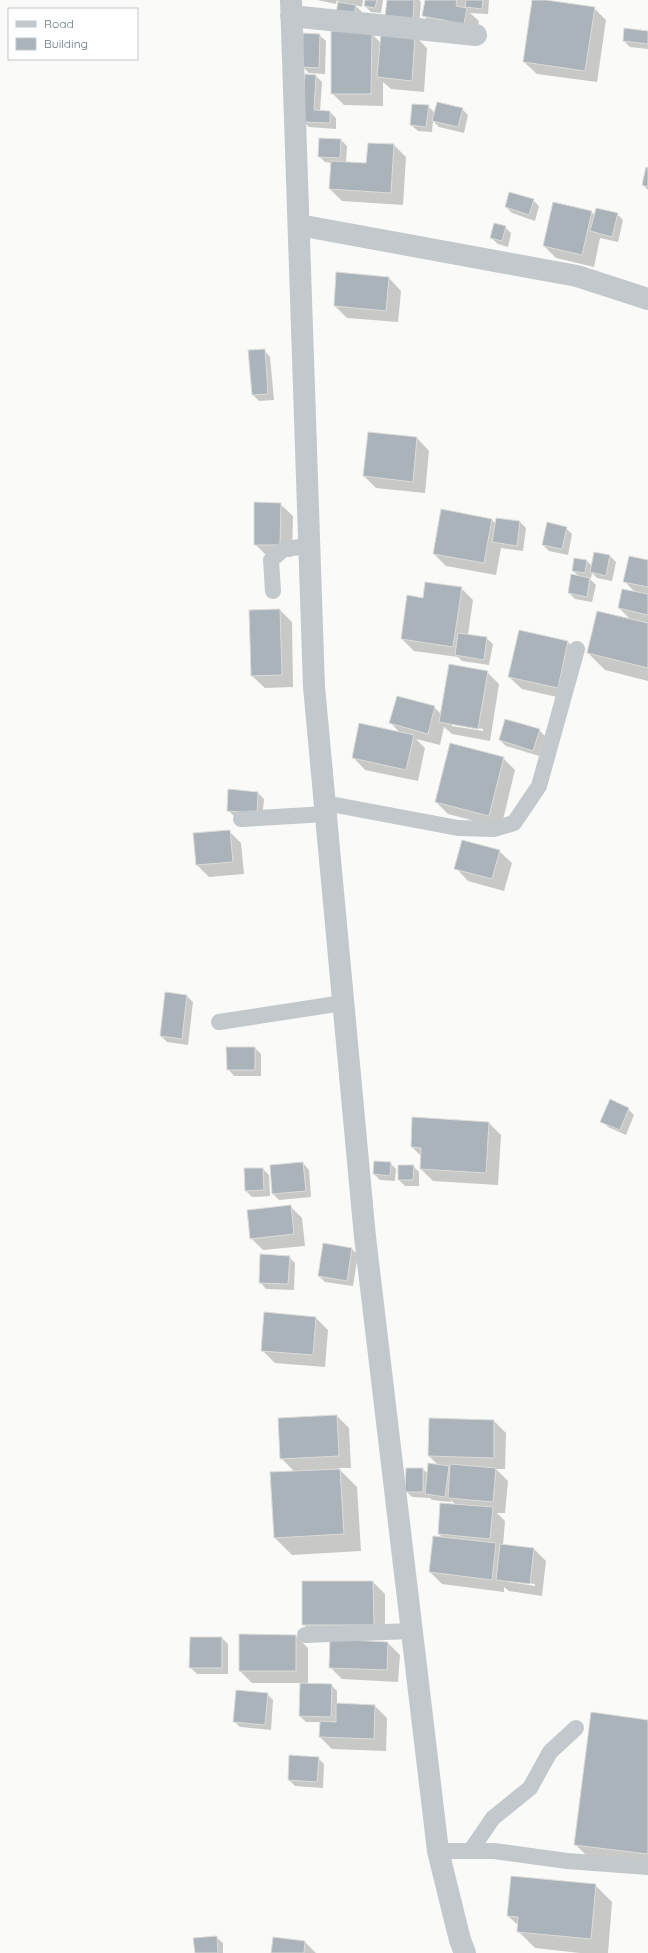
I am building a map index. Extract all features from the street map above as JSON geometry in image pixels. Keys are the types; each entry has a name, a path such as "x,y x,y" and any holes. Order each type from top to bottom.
{"street":[{"path":"466,1953 460,1940 438,1851 364,1237 314,687 291,8 476,35"},
{"path":"298,224 577,276 648,299"}],"lane":[{"path":"273,591 271,560 284,550 309,546"},
{"path":"241,819 325,808 458,828 494,829 514,823 539,786 577,649"},
{"path":"219,1022 343,1003"},
{"path":"305,1635 412,1631"},
{"path":"471,1850 493,1818 530,1788 550,1752 576,1728"},
{"path":"438,1851 494,1851 567,1861 648,1867"}],"building":[{"path":"365,0 377,0 375,8 364,6"},
{"path":"387,0 414,0 413,19 385,16"},
{"path":"425,0 457,0 456,6 467,8 464,24 422,16"},
{"path":"466,0 483,0 482,9 465,7"},
{"path":"532,0 546,0 595,7 585,71 523,62"},
{"path":"338,2 356,5 354,15 336,12"},
{"path":"624,28 648,31 648,44 623,41"},
{"path":"331,31 372,32 371,94 331,94"},
{"path":"381,32 415,35 412,81 377,77"},
{"path":"303,33 320,34 319,68 302,67"},
{"path":"305,74 316,75 314,110 330,111 330,123 302,122"},
{"path":"437,102 463,108 458,127 432,121"},
{"path":"412,104 429,105 426,127 410,125"},
{"path":"319,138 341,139 340,158 318,157"},
{"path":"368,143 394,144 391,193 329,189 331,161 366,163"},
{"path":"646,167 648,168 648,187 642,185"},
{"path":"509,192 534,199 529,215 505,207"},
{"path":"553,202 592,211 582,255 543,246"},
{"path":"596,208 618,213 612,237 590,231"},
{"path":"494,223 506,226 502,241 490,238"},
{"path":"336,272 389,277 386,311 334,306"},
{"path":"265,349 268,394 252,395 248,350"},
{"path":"368,432 417,437 413,482 363,476"},
{"path":"254,502 281,503 280,545 254,545"},
{"path":"441,509 492,519 484,563 433,554"},
{"path":"496,518 520,521 517,546 492,542"},
{"path":"547,522 567,527 562,549 542,545"},
{"path":"594,552 610,555 606,576 590,572"},
{"path":"629,556 648,560 648,587 623,582"},
{"path":"574,558 587,560 585,573 572,571"},
{"path":"571,574 590,578 587,597 568,593"},
{"path":"425,582 462,587 453,647 401,639 407,595 423,598"},
{"path":"622,589 648,594 648,615 618,608"},
{"path":"280,609 282,675 251,676 249,610"},
{"path":"597,611 648,623 648,668 587,653"},
{"path":"519,630 568,641 558,688 508,677"},
{"path":"458,633 487,637 484,660 455,655"},
{"path":"449,664 488,671 478,729 439,722"},
{"path":"397,696 435,706 428,734 389,723"},
{"path":"505,719 540,729 533,751 499,740"},
{"path":"359,723 414,735 406,770 352,758"},
{"path":"450,743 504,757 489,816 435,802"},
{"path":"228,789 258,792 257,813 227,811"},
{"path":"230,830 233,862 196,865 193,833"},
{"path":"462,840 500,850 492,879 454,869"},
{"path":"165,992 187,995 182,1039 160,1036"},
{"path":"226,1047 255,1047 255,1070 227,1070"},
{"path":"610,1099 629,1108 620,1130 600,1122"},
{"path":"412,1117 489,1122 486,1173 420,1169 421,1148 411,1147"},
{"path":"374,1161 391,1162 390,1176 373,1174"},
{"path":"303,1162 306,1191 272,1194 270,1165"},
{"path":"398,1165 414,1165 413,1180 398,1180"},
{"path":"244,1168 263,1168 264,1190 245,1191"},
{"path":"291,1205 294,1234 250,1239 247,1210"},
{"path":"323,1243 352,1248 347,1281 318,1276"},
{"path":"260,1254 290,1256 288,1284 259,1283"},
{"path":"264,1312 316,1317 313,1355 261,1351"},
{"path":"337,1415 339,1456 280,1459 278,1418"},
{"path":"429,1418 494,1420 494,1458 428,1456"},
{"path":"428,1463 449,1466 445,1497 425,1494"},
{"path":"450,1464 496,1468 493,1502 448,1498"},
{"path":"406,1468 423,1468 423,1492 405,1492"},
{"path":"340,1469 344,1534 274,1538 270,1472"},
{"path":"440,1503 493,1507 490,1539 438,1534"},
{"path":"433,1536 496,1543 492,1580 429,1572"},
{"path":"500,1544 534,1548 530,1584 496,1580"},
{"path":"302,1581 373,1581 374,1625 302,1625"},
{"path":"239,1634 296,1635 296,1671 239,1671"},
{"path":"190,1637 222,1637 222,1668 189,1668"},
{"path":"330,1639 388,1642 387,1670 329,1668"},
{"path":"300,1683 332,1684 331,1717 299,1716"},
{"path":"236,1690 268,1693 265,1725 233,1722"},
{"path":"336,1703 375,1705 374,1739 319,1737 320,1721 336,1722"},
{"path":"591,1712 648,1720 648,1854 574,1845"},
{"path":"289,1755 319,1757 317,1782 288,1780"},
{"path":"511,1876 596,1884 591,1939 517,1932 518,1917 507,1916"},
{"path":"217,1936 218,1953 195,1953 193,1938"},
{"path":"273,1937 305,1941 304,1953 271,1953"}]}
